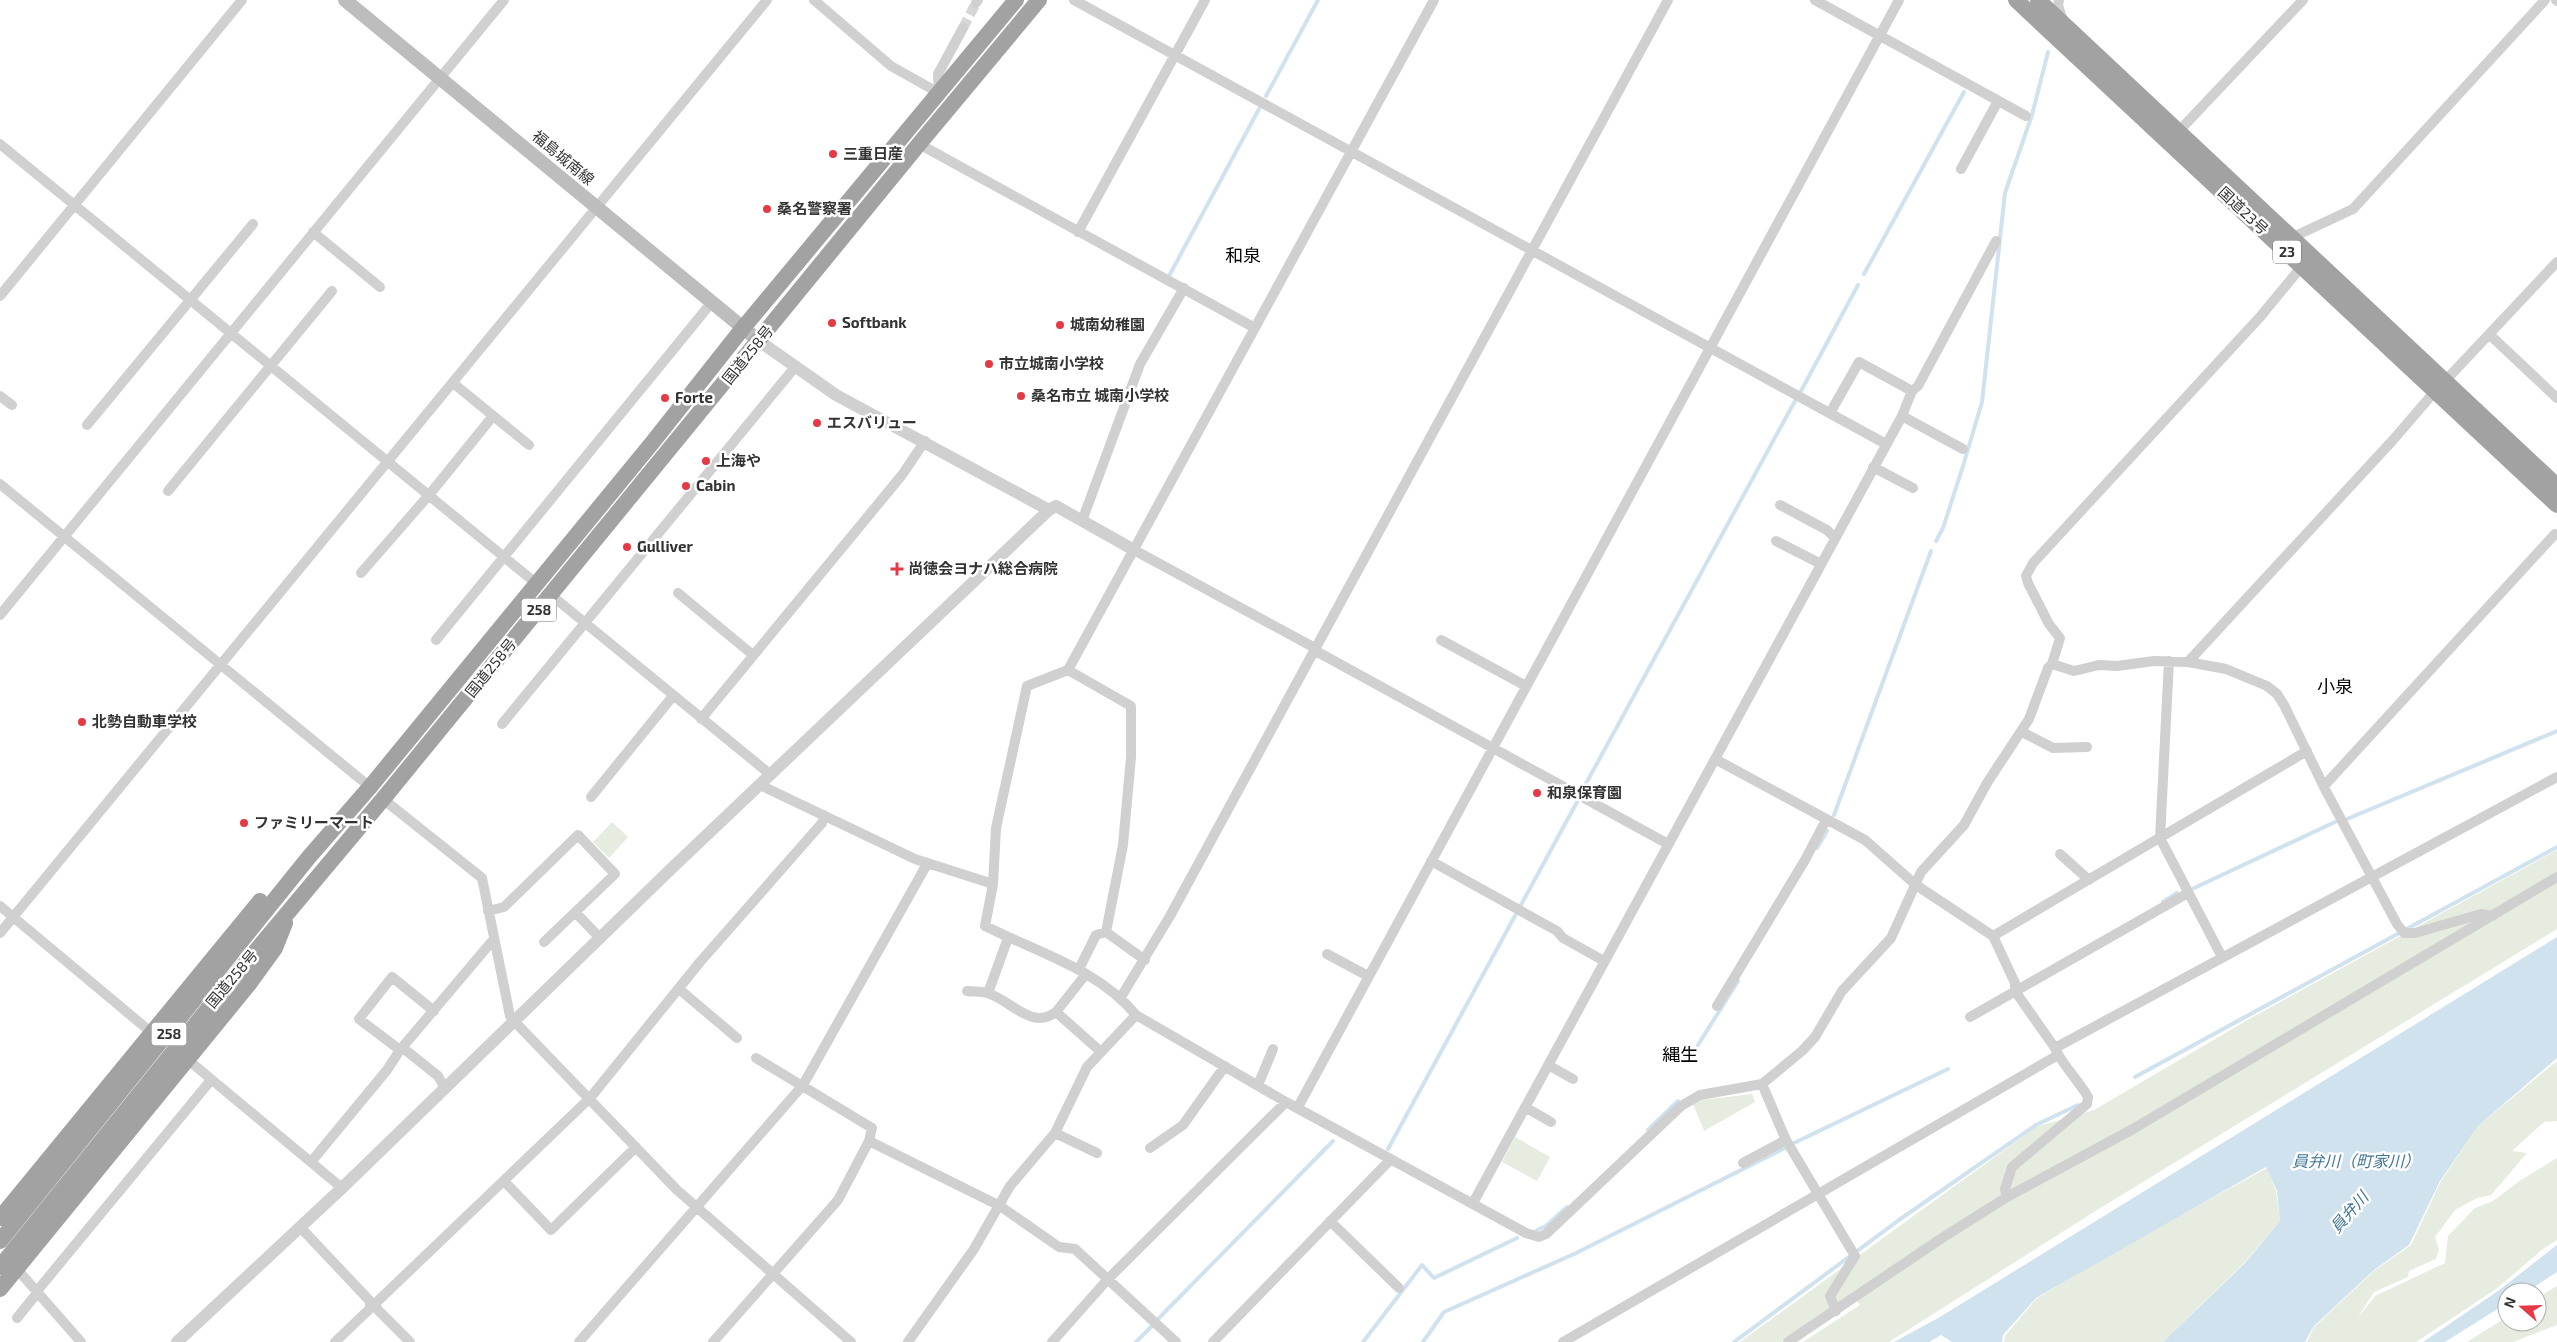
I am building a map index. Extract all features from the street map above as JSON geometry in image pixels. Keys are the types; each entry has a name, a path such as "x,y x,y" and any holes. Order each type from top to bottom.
{"highway":[{"name":"国道258号","path":"0,1267 32,1214 309,857 370,788 743,328 1016,0"},
{"name":"国道258号","path":"0,1241 32,1214 384,799 918,144 1040,0"},
{"name":"国道23号","path":"2016,0 2302,266 2557,486"},
{"name":"国道23号","path":"2038,0 2291,238 2557,504"},
{"path":"0,1218 270,889 309,857"},
{"path":"0,1290 250,984 275,948 290,910"}],"main road":[{"name":"福島城南線","path":"345,0 759,341"}],"street":[{"path":"0,296 242,0"},
{"path":"0,615 504,0"},
{"path":"0,933 767,0"},
{"path":"814,0 891,66 938,92 938,74 963,28"},
{"path":"1074,0 1886,444"},
{"path":"1078,232 1206,0"},
{"path":"1434,0 1068,670 1027,686 996,828 993,884 985,926 1082,971 1121,997 1136,1015 1286,1102 1526,1233 1539,1237 1546,1234 1681,1106 1700,1095 1762,1084 1809,1044 1842,991 1891,938 1927,864 1964,825 1986,783 2029,719 2048,668 2052,664 2060,638 2049,624 2028,583 2026,576 2029,568 2260,316 2302,266"},
{"path":"1121,997 1145,960 1668,0"},
{"path":"1815,0 2026,116"},
{"path":"1298,1107 1899,0"},
{"path":"2059,0 2058,5 2064,24"},
{"path":"2178,132 2303,0"},
{"path":"2291,238 2353,209 2544,0"},
{"path":"1961,168 1998,101"},
{"path":"0,144 537,584"},
{"path":"918,144 1255,328"},
{"path":"87,425 253,224"},
{"path":"313,232 380,287"},
{"path":"1473,1203 1902,416 1912,391 1918,386 1996,241"},
{"path":"2188,662 2393,440 2440,385 2490,335 2557,262"},
{"path":"1082,521 1140,364 1184,288"},
{"path":"168,491 332,291"},
{"path":"436,640 712,302"},
{"path":"2490,335 2557,398"},
{"path":"759,341 836,395 925,441 1049,510"},
{"path":"1830,414 1859,362 1912,391"},
{"path":"502,724 795,367"},
{"path":"453,383 529,445"},
{"path":"0,396 12,405"},
{"path":"361,573 429,496 493,416"},
{"path":"1902,416 1963,449"},
{"path":"701,719 902,475 925,441"},
{"path":"1873,467 1912,488"},
{"path":"0,484 370,788"},
{"path":"1780,505 1827,530 1835,538"},
{"path":"177,1342 342,1188 760,785 1049,510 1056,506 1668,844"},
{"path":"2324,786 2555,534"},
{"path":"1776,540 1821,564"},
{"path":"678,594 753,655"},
{"path":"551,595 770,776"},
{"path":"1441,640 1526,686"},
{"path":"2052,664 2074,671 2099,665 2117,666 2169,661 2188,662 2226,669 2267,686 2277,694 2284,705 2324,786 2402,931 2415,933 2481,914 2493,916"},
{"path":"2169,661 2160,838 2222,957"},
{"path":"1068,670 1131,706 1131,757 1123,845 1106,932"},
{"path":"591,796 673,696"},
{"path":"2022,732 2053,748 2087,747"},
{"path":"1993,936 2307,751"},
{"path":"1715,759 1865,840 1916,885 1993,936 2015,983 2015,991 2080,1081 2088,1097 2087,1104 2012,1167 2005,1189 2007,1197"},
{"path":"1563,1342 1819,1194 2057,1051 2222,957 2557,777"},
{"path":"760,785 927,864 993,884"},
{"path":"384,799 482,878 510,1016 514,1021 677,1190 698,1206 851,1342"},
{"path":"335,1342 590,1098 678,990 822,823 824,816"},
{"path":"1716,1006 1805,860 1826,820"},
{"path":"488,911 504,907 578,835 615,874 544,942"},
{"path":"2060,854 2089,880"},
{"path":"1431,861 1518,909 1604,961"},
{"path":"579,1342 803,1085 927,864"},
{"path":"1788,1342 1836,1312 1942,1238 2007,1197 2133,1129 2557,877"},
{"path":"1970,1017 2188,892"},
{"path":"0,906 152,1034"},
{"path":"575,912 600,938"},
{"path":"1106,932 1145,960"},
{"path":"967,991 988,993 1026,1016 1049,1017 1056,1012 1082,971 1096,935 1106,932"},
{"path":"988,993 1008,938"},
{"path":"311,1162 494,939"},
{"path":"1327,954 1368,976"},
{"path":"434,1011 392,978 359,1019 438,1076 445,1088"},
{"path":"678,990 737,1038"},
{"path":"1056,1012 1100,1051"},
{"path":"908,1342 974,1249 1022,1171 1054,1133 1078,1081 1100,1051 1136,1015"},
{"path":"1258,1085 1273,1049"},
{"path":"713,1342 838,1200 869,1141 872,1128 756,1058"},
{"path":"187,1059 342,1188"},
{"path":"1548,1065 1573,1079"},
{"path":"1150,1148 1183,1125 1225,1066"},
{"path":"17,1318 211,1080"},
{"path":"1762,1084 1786,1140 1853,1253 1830,1296 1836,1312"},
{"path":"1052,1342 1108,1279 1286,1102"},
{"path":"1525,1107 1551,1122"},
{"path":"1054,1133 1097,1153"},
{"path":"1743,1162 1786,1140"},
{"path":"869,1141 1000,1206 1060,1247 1075,1249 1176,1342"},
{"path":"504,1181 551,1230 636,1147"},
{"path":"1213,1342 1391,1159"},
{"path":"1330,1221 1399,1288"},
{"path":"300,1227 373,1306 410,1342"},
{"path":"16,1269 82,1342"}],"shaded area":[{"path":"612,822 628,837 609,858 593,842"},
{"path":"2557,850 2557,929 2097,1210 1889,1342 1803,1342 1860,1305 1854,1297 1781,1342 1740,1342 2036,1127 2094,1110 2251,1018"},
{"path":"2557,1061 2557,1121 2544,1122 2512,1151 2527,1153 2491,1195 2477,1198 2455,1210 2435,1237 2439,1250 2436,1259 2409,1271 2408,1277 2374,1292 2357,1319 2375,1296 2445,1263 2448,1236 2475,1208 2493,1201 2521,1180 2557,1158 2557,1240 2543,1249 2504,1282 2497,1282 2496,1289 2416,1342 2307,1342 2313,1328 2374,1271 2411,1245 2441,1181 2478,1126"},
{"path":"1752,1094 1755,1102 1704,1131 1693,1104 1702,1100"},
{"path":"1515,1137 1550,1157 1537,1181 1502,1162"},
{"path":"2267,1168 2276,1191 2280,1221 2245,1262 2163,1342 2004,1342 2005,1336 2036,1299 2121,1248"},
{"path":"2557,1286 2557,1325 2547,1329 2547,1292"},
{"path":"2497,1323 2497,1332 2539,1332 2513,1342 2467,1342"}],"water":[{"name":"員弁川（町家川）","path":"2557,937 2557,1058 2478,1126 2440,1181 2409,1245 2374,1270 2313,1327 2305,1342 2163,1342 2245,1263 2280,1221 2277,1191 2266,1167 2036,1298 2003,1335 2002,1342 1952,1342 1941,1335 1929,1342 1894,1342 1940,1317"},
{"path":"2557,1245 2557,1272 2542,1282 2510,1282"},
{"path":"2497,1292 2497,1309 2445,1342 2423,1342"}],"waterway":[{"path":"1266,96 1318,0"},
{"path":"1936,541 1943,528 1982,402 2005,193 2032,115 2048,52"},
{"path":"1864,274 1964,92"},
{"path":"1169,276 1259,109"},
{"path":"1801,391 1858,285"},
{"path":"1583,789 1795,401"},
{"path":"1834,815 1931,551"},
{"path":"2347,819 2557,731"},
{"path":"1388,1149 1577,802"},
{"path":"2192,889 2335,822"},
{"path":"1817,848 1827,831"},
{"path":"2135,1077 2557,847"},
{"path":"2163,902 2177,893"},
{"path":"1698,1045 1738,981"},
{"path":"1794,1143 1948,1069"},
{"path":"1648,1130 1678,1101"},
{"path":"1734,1342 1899,1220 2036,1125 2078,1105"},
{"path":"1158,1319 1333,1141"},
{"path":"1423,1342 1444,1312 1574,1254 1785,1148"},
{"path":"1537,1230 1546,1226 1567,1207"},
{"path":"1363,1342 1422,1265 1434,1278 1517,1238"},
{"path":"1136,1342 1152,1326"}],"tunnel":[{"path":"963,28 976,3"}],"place":[{"name":"三重日産","path":"833,154"},
{"name":"桑名警察署","path":"767,209"},
{"name":"Softbank","path":"832,323"},
{"name":"城南幼稚園","path":"1060,325"},
{"name":"市立城南小学校","path":"989,364"},
{"name":"桑名市立 城南小学校","path":"1021,396"},
{"name":"Forte","path":"665,398"},
{"name":"エスバリュー","path":"817,423"},
{"name":"上海や","path":"706,461"},
{"name":"Cabin","path":"686,486"},
{"name":"Gulliver","path":"627,547"},
{"name":"尚徳会ヨナハ総合病院","path":"897,569"},
{"name":"北勢自動車学校","path":"82,722"},
{"name":"和泉保育園","path":"1537,793"},
{"name":"ファミリーマート","path":"244,823"}],"district":[{"name":"和泉","path":"1243,256"},
{"name":"小泉","path":"2335,687"},
{"name":"縄生","path":"1680,1055"}],"water label":[{"name":"員弁川","path":"2349,1212"}]}
